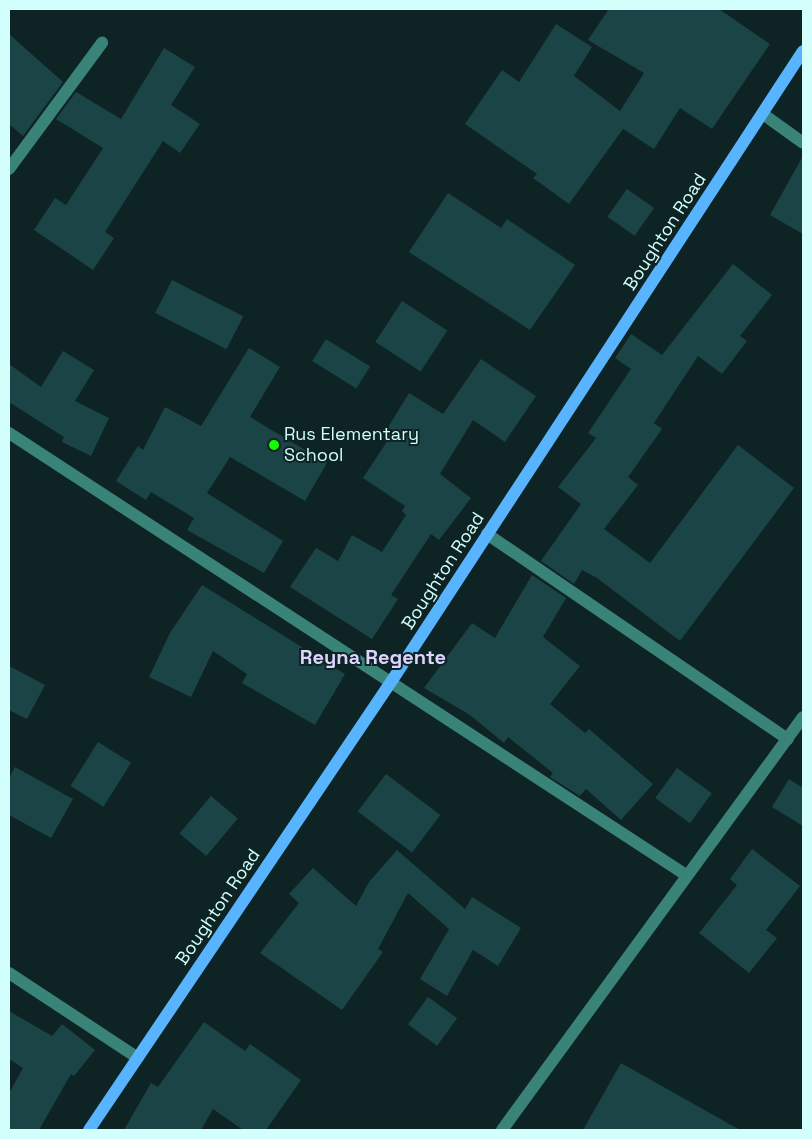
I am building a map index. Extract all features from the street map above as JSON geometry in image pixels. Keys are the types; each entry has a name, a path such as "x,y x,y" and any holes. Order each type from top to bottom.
{"main road":[{"name":"Boughton Road","path":"89,1130 393,679 764,114 803,51"}],"street":[{"path":"9,169 102,43"},
{"path":"764,114 803,143"},
{"path":"9,432 393,679 686,875"},
{"path":"487,534 788,739"},
{"path":"502,1130 803,717"},
{"path":"9,973 138,1058"}],"building":[{"path":"609,9 719,9 770,44 712,129 680,108 654,149 623,129 569,204 533,178 537,174 465,124 502,70 519,82 556,24 592,47 574,76 620,111 644,73 588,40"},
{"path":"9,34 63,82 23,136 9,124"},
{"path":"164,48 195,67 171,105 200,124 180,153 163,141 105,232 114,238 93,270 34,230 55,198 66,205 103,148 56,119 76,92 121,119"},
{"path":"803,156 803,234 770,215"},
{"path":"627,189 654,208 635,236 607,217"},
{"path":"448,193 501,228 507,219 575,265 530,330 409,252"},
{"path":"733,264 772,295 740,336 747,341 722,374 698,356 654,423 662,429 628,477 638,485 604,529 650,563 738,445 794,488 680,641 597,578 582,570 574,584 541,561 581,504 558,487 596,438 588,433 631,369 615,358 631,334 662,355"},
{"path":"172,280 243,316 226,349 155,313"},
{"path":"402,301 447,330 421,372 375,342"},
{"path":"326,339 370,367 356,389 312,361"},
{"path":"249,348 280,367 250,417 327,463 305,501 230,457 207,493 283,541 264,573 187,530 194,518 151,492 146,500 116,481 138,446 143,450 165,407 201,426"},
{"path":"63,351 94,370 75,401 109,418 91,456 62,442 64,437 9,402 9,364 41,387"},
{"path":"481,359 536,396 505,442 473,420 440,474 471,498 439,540 431,534 391,595 398,599 372,639 290,587 316,548 338,561 352,535 382,552 406,515 402,511 405,506 363,478 390,437 384,434 409,393 443,414"},
{"path":"532,575 566,598 543,637 580,666 550,704 585,733 589,729 653,784 621,820 586,789 580,796 550,777 553,773 508,737 504,743 470,715 424,688 472,623 495,638"},
{"path":"202,585 345,674 315,725 242,683 247,674 213,651 191,697 149,677 170,633"},
{"path":"9,666 45,685 27,719 9,710"},
{"path":"98,742 131,763 104,807 70,786"},
{"path":"15,767 73,799 51,838 9,815 9,778"},
{"path":"677,768 712,793 690,823 655,798"},
{"path":"386,774 440,815 412,852 358,812"},
{"path":"789,779 803,788 803,826 772,807"},
{"path":"211,796 238,818 206,856 180,834"},
{"path":"752,849 800,886 766,930 777,938 749,973 699,933 737,885 730,879"},
{"path":"397,850 465,909 472,897 521,928 498,966 473,950 447,996 420,979 449,929 408,893 378,949 383,952 342,1010 260,953 299,903 289,894 313,868 356,906 369,882"},
{"path":"428,997 457,1018 437,1046 408,1025"},
{"path":"9,1011 52,1036 62,1024 95,1050 74,1076 71,1074 39,1130 9,1130 9,1093 23,1068 9,1059"},
{"path":"204,1022 245,1051 250,1044 301,1080 266,1130 243,1130 213,1109 201,1130 124,1130 151,1083 158,1087"},
{"path":"621,1063 740,1130 583,1130"}],"place":[{"name":"Rus Elementary School","path":"274,445"}],"district":[{"name":"Reyna Regente","path":"373,657"}]}
